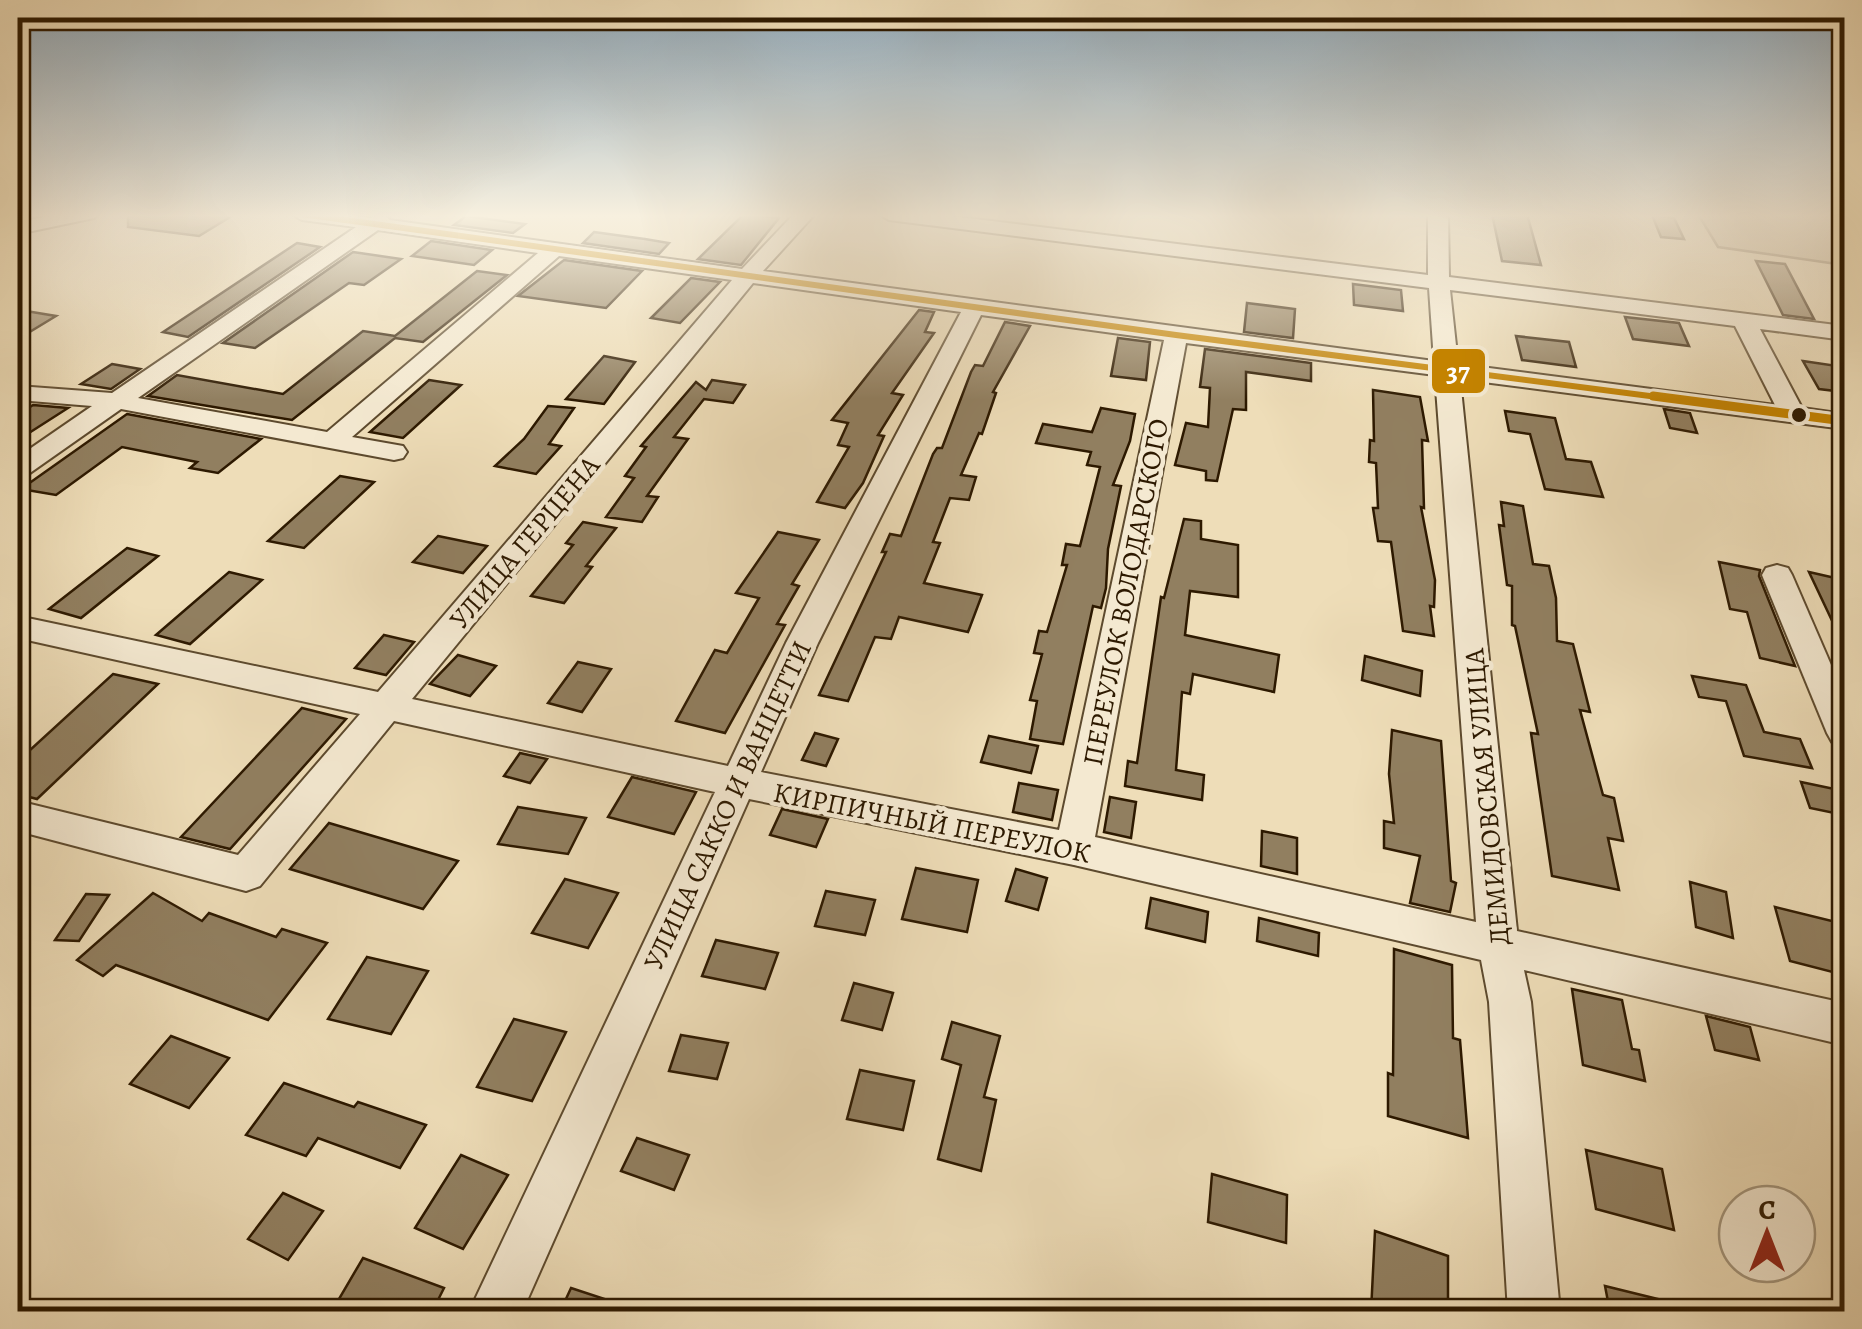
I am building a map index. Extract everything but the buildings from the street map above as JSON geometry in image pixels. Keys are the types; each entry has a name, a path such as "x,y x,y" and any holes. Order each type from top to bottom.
{"street":[{"path":"18,469 298,276"},
{"path":"332,441 523,276"},
{"path":"746,276 1176,336 1844,421"},
{"name":"УЛИЦА ГЕРЦЕНА","path":"18,816 246,874 746,276"},
{"path":"1392,276 1844,334"},
{"name":"ДЕМИДОВСКАЯ УЛИЦА","path":"1440,276 1498,945 1510,1002 1534,1312"},
{"name":"УЛИЦА САККО И ВАНЦЕТТИ","path":"496,1312 802,643 974,307"},
{"path":"1744,321 1793,414"},
{"name":"ПЕРЕУЛОК ВОЛОДАРСКОГО","path":"1074,849 1176,336"},
{"path":"18,394 116,402 394,452"},
{"path":"1777,574 1844,734"},
{"name":"КИРПИЧНЫЙ ПЕРЕУЛОК","path":"18,627 736,782 1074,849 1844,1024"}],"transit line":[{"name":"37","path":"750,276 1844,421"}]}
